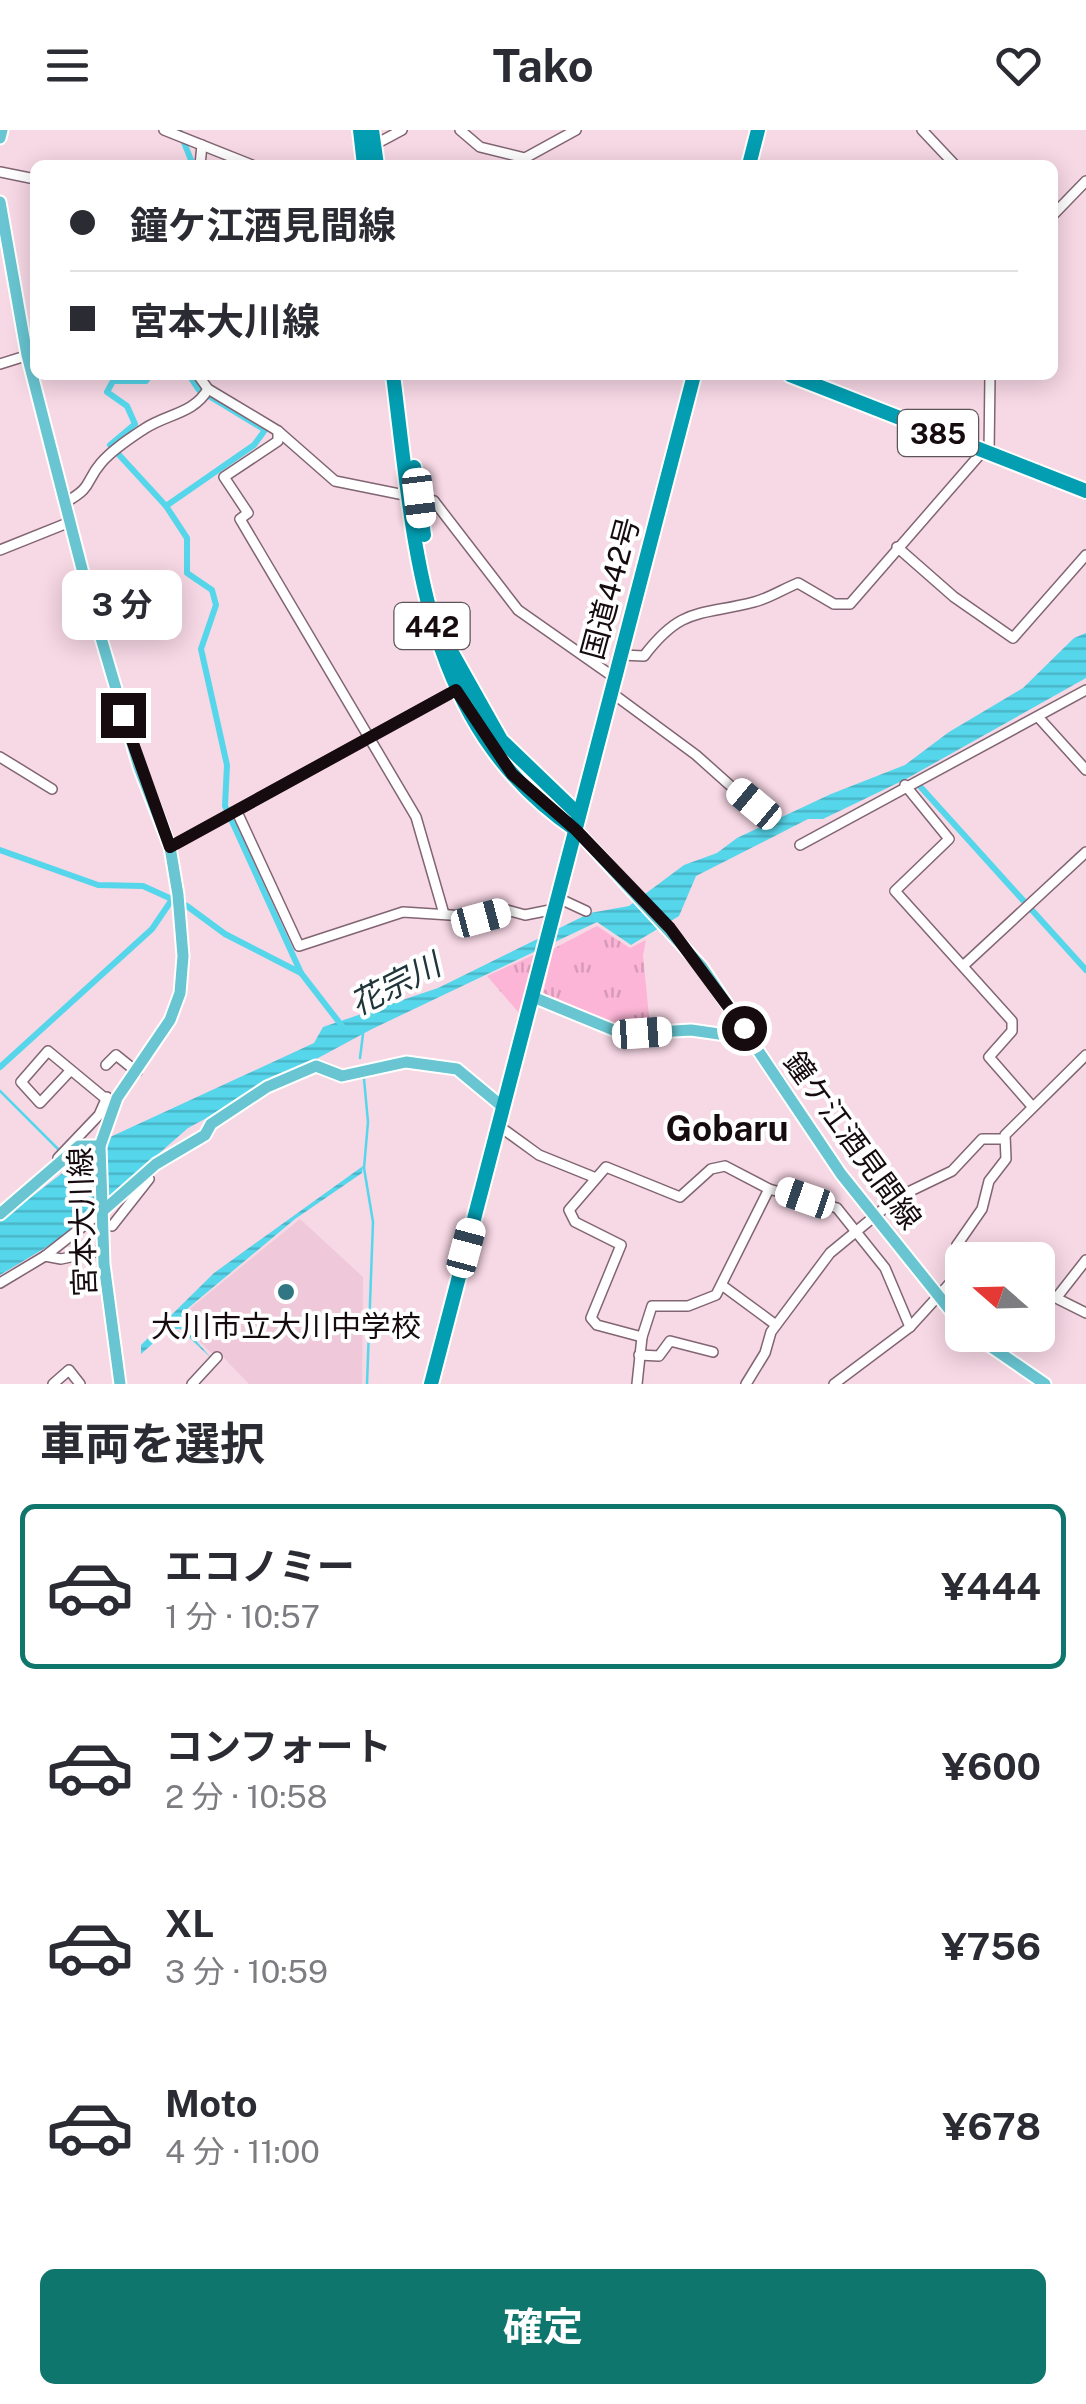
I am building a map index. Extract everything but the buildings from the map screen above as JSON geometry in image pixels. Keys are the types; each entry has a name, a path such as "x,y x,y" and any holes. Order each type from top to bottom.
{"highway":[{"path":"360,130 363,160"},
{"path":"750,160 758,130"},
{"name":"442","path":"398,380 430,619 461,687 576,831"},
{"name":"国道442号","path":"427,1383 500,1126 693,380"},
{"name":"385","path":"803,380 1086,491"}],"main road":[{"path":"0,138 2,130"},
{"name":"宮本大川線","path":"0,202 30,349"},
{"name":"宮本大川線","path":"37,380 70,522 132,747 170,847 183,956 180,992 170,1020 138,1072 111,1098 99,1144 104,1250 118,1383"},
{"name":"鐘ケ江酒見間線","path":"576,831 670,928 744,1028 801,1120 945,1306"},
{"path":"533,997 623,1034 690,1030 733,1036 744,1028"},
{"path":"104,1206 267,1087 316,1066 342,1076 406,1062 457,1069 504,1108"},
{"path":"0,1214 79,1146 99,1144"},
{"path":"999,1352 1046,1384"}],"street":[{"path":"373,137 402,130"},
{"path":"460,130 480,147 525,158 576,130"},
{"path":"922,130 950,160"},
{"path":"168,132 241,160"},
{"path":"0,172 30,178"},
{"path":"1058,210 1086,181"},
{"path":"0,364 30,354"},
{"path":"200,380 206,393 278,431 335,481 434,502 518,610 696,755 771,822"},
{"path":"621,656 644,656 659,637 694,612 766,599 798,583 845,607 986,452 990,380"},
{"path":"66,502 89,488 98,466 116,450 148,426 200,403 206,393"},
{"path":"278,431 278,442 224,477 248,513 240,519 416,817 444,914"},
{"path":"0,550 70,522"},
{"path":"898,548 954,597 1013,638 1086,554"},
{"path":"170,847 371,740 461,687"},
{"path":"800,845 1086,690"},
{"path":"1039,718 1086,770"},
{"path":"0,757 52,789"},
{"path":"905,785 949,839 896,891 1012,1021 1012,1031 989,1057 1031,1105"},
{"path":"232,814 300,946 403,912 481,918 507,910 525,915 556,904 586,911"},
{"path":"962,966 1086,852"},
{"path":"52,1173 50,1166 111,1098 48,1050 21,1082 33,1087 40,1103 71,1070"},
{"path":"959,1242 982,1209 989,1182 1006,1159 1003,1139 1031,1105 1086,1054"},
{"path":"106,1065 116,1055 138,1072"},
{"path":"49,1068 57,1058"},
{"path":"500,1126 538,1156 596,1178"},
{"path":"746,1384 776,1325 830,1253 906,1192 952,1171 982,1139 1003,1139"},
{"path":"642,1336 597,1326 591,1318 622,1245 574,1222 569,1210 606,1167 680,1198 711,1169 725,1166 769,1189 832,1204 858,1229 884,1268 910,1327"},
{"path":"112,1226 149,1180 145,1173"},
{"path":"637,1384 642,1336 656,1303 699,1304 716,1295 769,1189"},
{"path":"0,1283 45,1256 104,1206"},
{"path":"45,1256 61,1259 104,1250"},
{"path":"1086,1260 1057,1297 1086,1313"},
{"path":"723,1286 776,1325"},
{"path":"834,1384 910,1327 945,1288"},
{"path":"639,1355 659,1356 670,1341 713,1352"},
{"path":"192,1384 215,1359"},
{"path":"52,1384 69,1370 80,1384"}],"shaded area":[{"name":"大川市立大川中学校","path":"300,1219 363,1277 362,1384 249,1384 223,1357 219,1360 186,1329 181,1316"}],"green space":[{"path":"597,926 630,948 646,940 643,955 650,1027 623,1028 543,995 553,949"},
{"path":"540,952 530,1008 520,1014 487,976"}],"water":[{"path":"1086,633 1086,678 906,779 823,819 808,819 696,876 679,916 631,945 597,922 372,1029 188,1128 65,1236 0,1275 0,1221 108,1138 314,1043 323,1027 438,988 590,913 629,906 684,865 717,853 737,838 831,794 905,765 949,732 1023,688 1074,638"},
{"path":"363,1166 362,1173 295,1219 181,1314 184,1327 212,1359 180,1329 169,1329 141,1354 141,1345 214,1273"}],"waterway":[{"path":"179,130 191,160"},
{"path":"147,380 113,381 107,392 127,406 135,424 110,445 166,506 187,538 187,573 212,590 216,605 201,649 227,765 225,806 301,973"},
{"path":"166,506 254,445 265,430 199,390 192,380"},
{"path":"917,783 1086,970"},
{"path":"0,850 98,885 143,886 187,906 225,934 301,973 342,1026"},
{"path":"0,1067 152,929 171,901"},
{"name":"花宗川","path":"360,1058 363,1034"},
{"path":"364,1079 368,1122 364,1168 373,1222 367,1384"},
{"path":"0,1091 59,1150"}],"place":[{"name":"大川市立大川中学校","path":"286,1292"}],"district":[{"name":"Gobaru","path":"727,1128"}],"route":[{"path":"123,715 170,847 195,837 226,816 371,740 456,690 512,774 576,830 670,928 736,1012 744,1028"}]}
